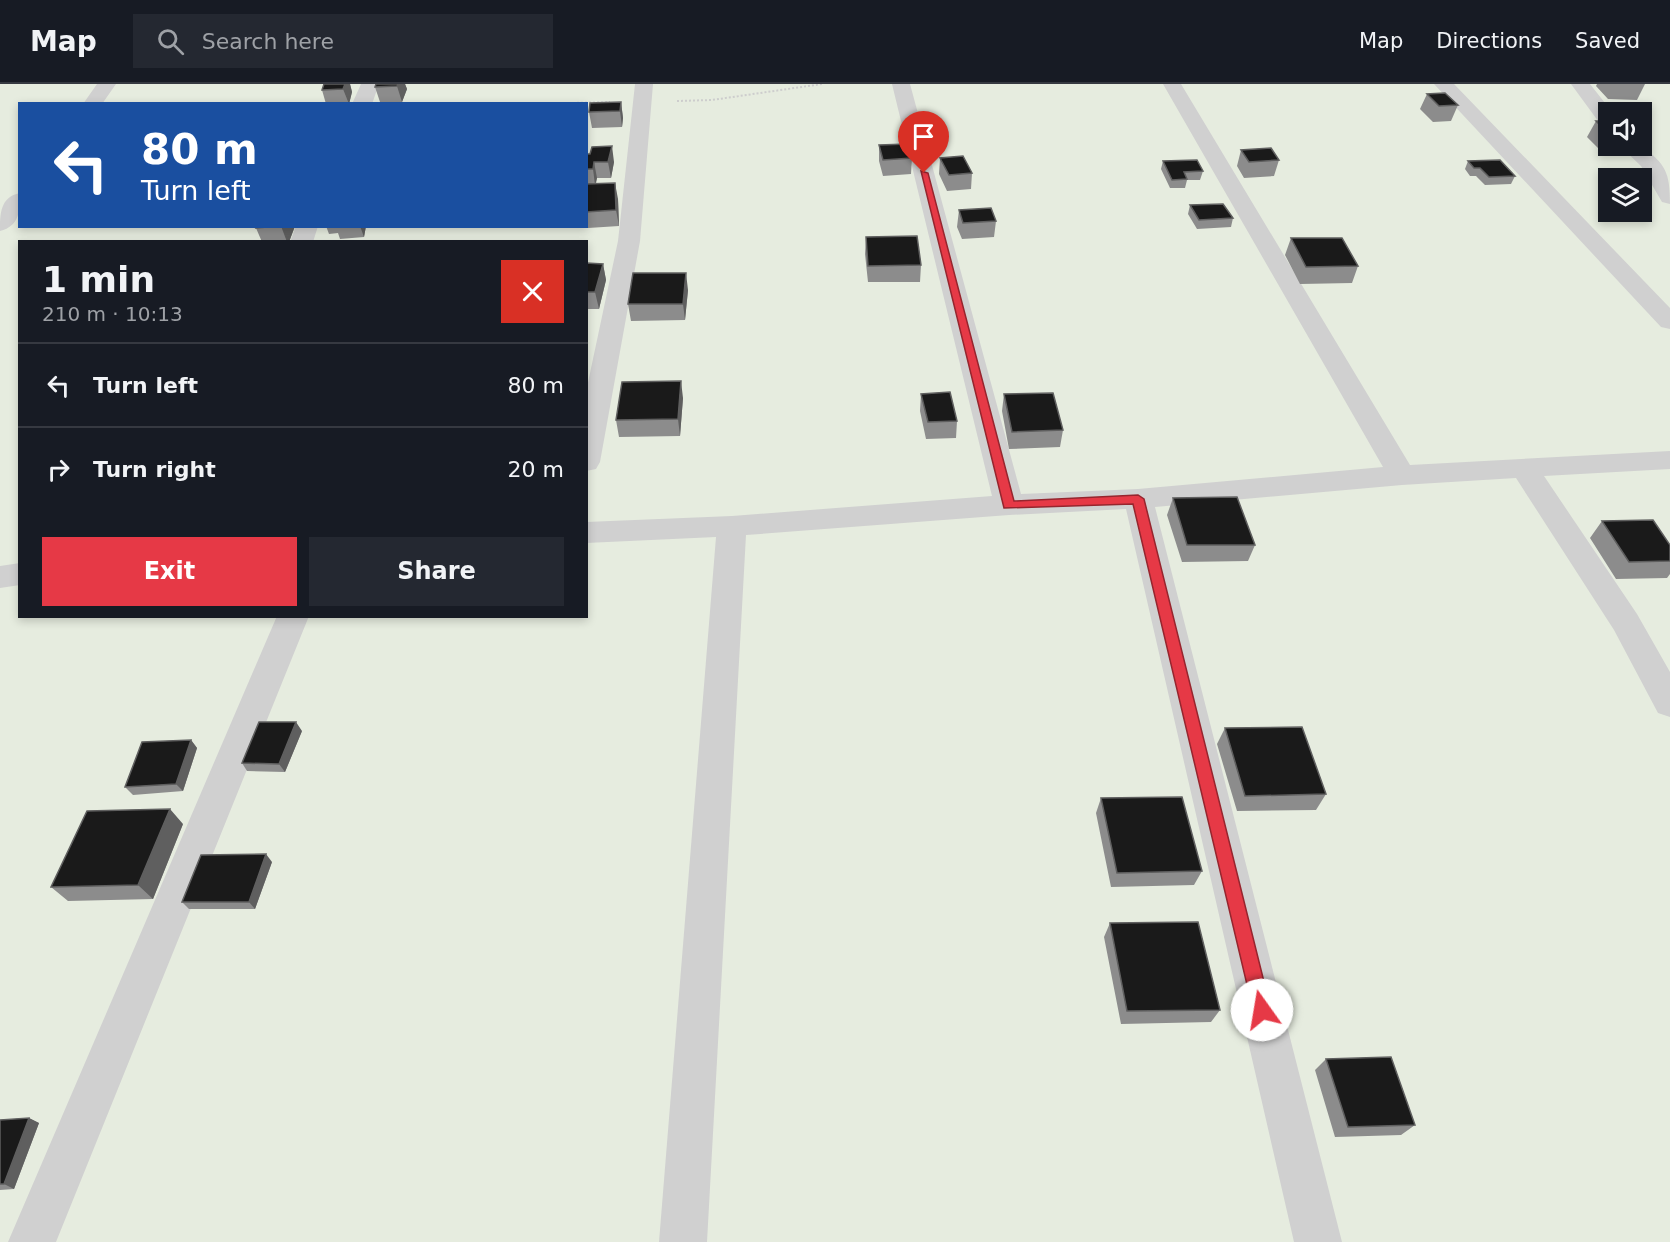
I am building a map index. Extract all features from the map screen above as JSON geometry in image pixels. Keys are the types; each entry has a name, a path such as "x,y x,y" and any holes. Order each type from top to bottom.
{"street":[{"path":"94,102 107,84"},
{"path":"363,102 370,84"},
{"path":"588,452 629,241 644,84"},
{"path":"901,84 1009,505"},
{"path":"1172,84 1401,475"},
{"path":"1443,84 1670,322"},
{"path":"1580,84 1598,108"},
{"path":"1642,156 1649,162 1670,197"},
{"path":"0,224 18,202"},
{"path":"588,533 732,526 1009,505 1138,499 1401,475 1670,460"},
{"path":"1523,467 1626,623 1670,703"},
{"path":"1138,499 1318,1242"},
{"path":"683,1242 732,526"},
{"path":"0,577 18,574"},
{"path":"32,1242 292,618"}],"shaded area":[{"path":"0,84 1670,84 1670,1242 0,1242"}],"building":[{"path":"324,84 345,84 343,89 322,90"},
{"path":"376,84 398,84 397,86 375,87"},
{"path":"1445,93 1458,105 1439,106 1427,94"},
{"path":"621,102 620,111 589,112 590,103"},
{"path":"908,144 912,158 883,160 879,145"},
{"path":"612,146 608,162 594,162 593,169 588,169 588,154 592,147"},
{"path":"1271,148 1279,160 1249,162 1241,150"},
{"path":"963,156 972,173 949,175 940,158"},
{"path":"1197,160 1203,171 1184,172 1187,179 1172,180 1163,161"},
{"path":"1500,160 1515,176 1489,177 1480,168 1474,168 1468,161"},
{"path":"615,183 616,210 588,212 588,184"},
{"path":"1223,204 1233,218 1199,220 1190,205"},
{"path":"991,208 996,221 963,223 959,210"},
{"path":"917,236 921,265 868,266 866,237"},
{"path":"1291,238 1342,238 1358,266 1306,267"},
{"path":"588,263 603,264 595,292 588,292"},
{"path":"633,273 686,273 683,304 628,304"},
{"path":"681,381 678,419 616,420 622,382"},
{"path":"950,392 957,421 928,422 921,394"},
{"path":"1053,393 1063,430 1012,432 1004,394"},
{"path":"1237,497 1255,545 1187,545 1173,498"},
{"path":"1653,520 1670,545 1670,561 1629,562 1602,521"},
{"path":"259,722 296,722 279,764 242,763"},
{"path":"1302,727 1326,794 1245,796 1225,728"},
{"path":"191,740 176,784 125,787 142,742"},
{"path":"1182,797 1202,871 1117,873 1101,798"},
{"path":"170,809 138,885 51,887 87,811"},
{"path":"266,854 249,902 182,902 201,855"},
{"path":"1198,922 1220,1010 1127,1011 1110,923"},
{"path":"1391,1057 1415,1125 1348,1127 1326,1059"},
{"path":"29,1118 4,1184 0,1184 0,1120"}],"route":[{"path":"924,173 1009,505 1138,499 1262,1010"}]}
